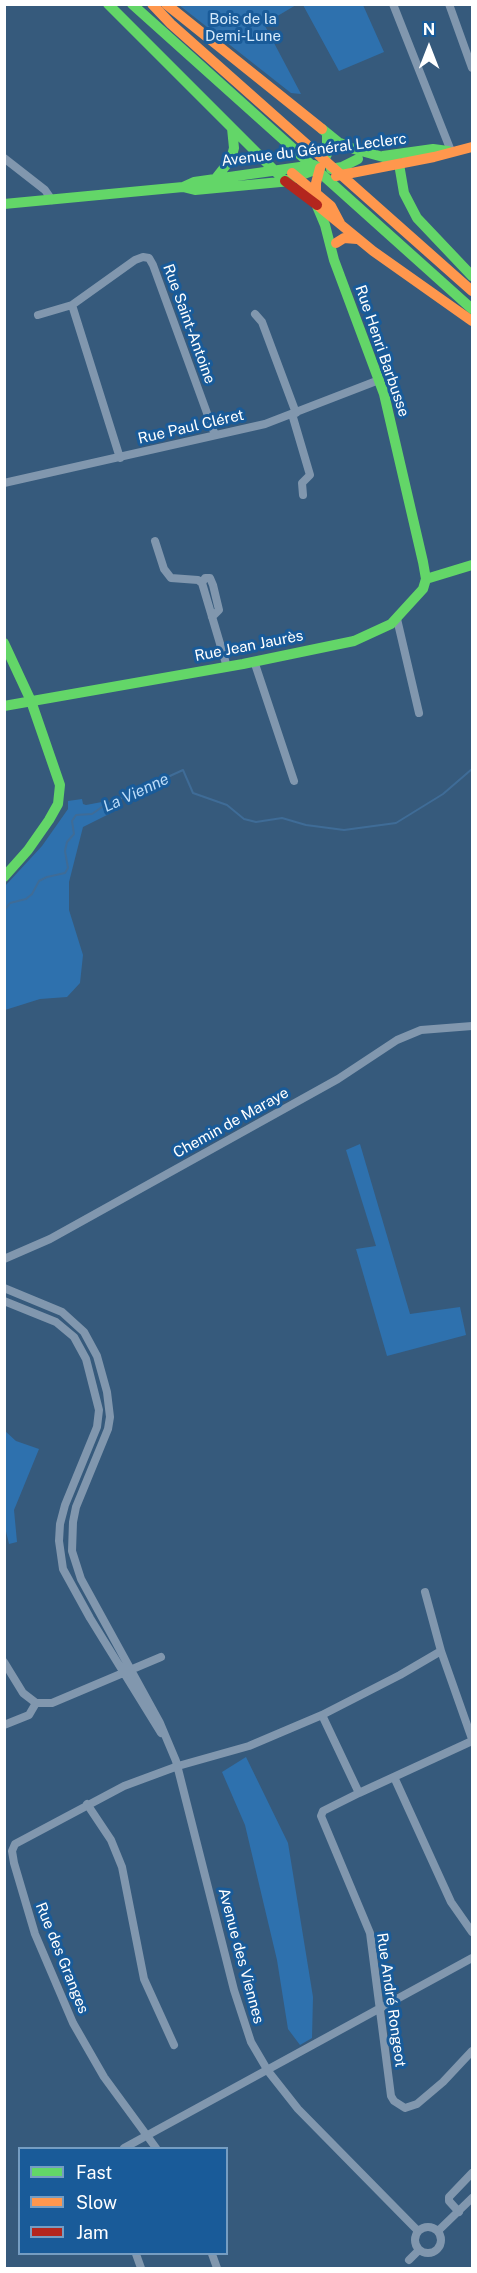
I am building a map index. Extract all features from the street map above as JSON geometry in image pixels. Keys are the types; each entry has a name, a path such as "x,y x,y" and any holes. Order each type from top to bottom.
{"main road":[{"path":"108,4 285,181 318,176 341,225 357,239 472,321"},
{"path":"132,4 472,309"},
{"path":"152,4 171,24 472,291"},
{"path":"166,4 327,134 354,149 385,156 399,164 404,193 413,212 472,276"},
{"path":"216,178 231,159 234,148 232,128"},
{"name":"Rue Henri Barbusse","path":"327,134 318,176 334,247 379,380 396,440 426,579"},
{"name":"Avenue du Général Leclerc","path":"183,187 195,190 285,181 434,158 451,151 472,147"},
{"name":"Avenue du Général Leclerc","path":"4,204 183,187 194,182 216,178 286,169 318,176 358,159 433,149 451,151"},
{"path":"334,247 340,236 341,225"},
{"path":"334,247 344,238 357,239"},
{"path":"426,579 472,566"},
{"name":"Rue Jean Jaurès","path":"4,706 227,667 354,641 398,619 423,589 426,579"},
{"path":"4,643 31,701 60,785 60,794 49,820 28,850 4,877"}],"street":[{"path":"393,4 451,151"},
{"path":"449,4 472,68"},
{"path":"4,158 45,190 52,200"},
{"name":"Rue Saint-Antoine","path":"72,305 135,260 143,257 149,258 215,435"},
{"path":"38,315 72,305 120,458"},
{"path":"255,314 262,322 294,413 310,476 302,483 303,495"},
{"name":"Rue Paul Cléret","path":"4,483 265,424 379,380"},
{"path":"155,541 164,568 171,578 198,580 202,583 227,667"},
{"path":"398,619 419,713"},
{"path":"254,661 294,782"},
{"name":"Chemin de Maraye","path":"4,1259 50,1239 328,1085 398,1040 422,1030 472,1026"},
{"name":"Avenue des Viennes","path":"4,1288 62,1312 84,1332 97,1356 107,1392 110,1417 108,1429 76,1507 72,1551 81,1580 151,1719 165,1738 178,1766 239,2009 251,2042 268,2071 298,2109 418,2231"},
{"name":"Avenue des Viennes","path":"4,1301 56,1322 74,1337 86,1359 99,1410 97,1427 65,1505 60,1524 59,1541 63,1569 127,1670"},
{"path":"425,1592 441,1651 472,1740"},
{"name":"Rue des Granges","path":"147,2136 104,2077 73,2023 35,1934 14,1863 12,1851 15,1844 124,1786 178,1766 249,1746 322,1715 441,1651"},
{"path":"4,1662 23,1693 36,1703 51,1702 161,1657"},
{"path":"4,1725 29,1715 36,1703"},
{"path":"322,1715 359,1793"},
{"name":"Rue André Rongeot","path":"472,1740 323,1810 321,1815 370,1933 391,2096 398,2105 405,2108 417,2104 443,2082 472,2051"},
{"path":"394,1777 451,1902 472,1932"},
{"path":"87,1804 111,1840 122,1867 144,1979 174,2045"},
{"path":"126,2147 472,1958"},
{"path":"147,2136 155,2147"},
{"path":"459,2212 449,2201 449,2197 472,2173"},
{"path":"438,2231 472,2198"},
{"path":"432,2227 438,2231 441,2244 438,2250 425,2253 419,2250 415,2237 418,2231 432,2227"},
{"path":"409,2260 419,2250"}],"green space":[{"name":"Bois de la Demi-Lune","path":"179,5 296,5 264,24 301,94 291,93"},
{"name":"Bois de la Demi-Lune","path":"303,5 363,5 384,52 339,71"},
{"path":"82,799 83,804 86,805 107,801 111,813 83,827 69,882 69,910 83,955 80,983 67,997 40,999 5,1010 5,886 42,846 68,809 68,801"},
{"path":"360,1144 410,1314 460,1307 466,1335 387,1356 356,1249 376,1246 346,1150"},
{"path":"5,1431 16,1441 39,1449 14,1510 17,1542 9,1544 4,1523"},
{"path":"246,1757 288,1843 313,1997 312,2038 300,2045 288,2029 277,1960 245,1825 222,1772"}],"waterway":[{"name":"La Vienne","path":"4,911 10,903 26,899 32,894 39,881 65,873 68,868 65,851 67,842 74,834 72,821 76,815 92,814 102,807 183,770 193,793 227,805 244,819 256,822 282,818 306,825 344,830 396,823 443,794 472,769"}],"traffic: fast":[{"path":"108,4 285,181 320,168 327,154 327,134"},
{"path":"132,4 472,309"},
{"path":"216,178 231,159 234,148 232,128"},
{"path":"322,129 338,142 394,160 399,164 404,193 417,218 472,276"},
{"path":"383,156 433,149 448,151"},
{"path":"331,169 342,167 358,159"},
{"path":"183,187 194,182 314,165"},
{"path":"4,204 183,187 195,190 291,181"},
{"path":"4,706 243,664 354,641 391,624 423,589 426,579 423,562 384,394 334,260 325,225 317,206"},
{"path":"426,579 472,565"},
{"path":"4,643 31,701 60,785 58,804 49,820 28,850 4,877"}],"traffic: slow":[{"path":"152,4 171,24 472,291"},
{"path":"166,4 322,129"},
{"path":"336,176 434,157 472,147"},
{"path":"316,194 320,168"},
{"path":"292,173 331,206 340,223"},
{"path":"317,205 373,251 472,321"},
{"path":"336,243 344,238 357,239"}],"traffic: jam":[{"path":"285,181 317,205"}]}
